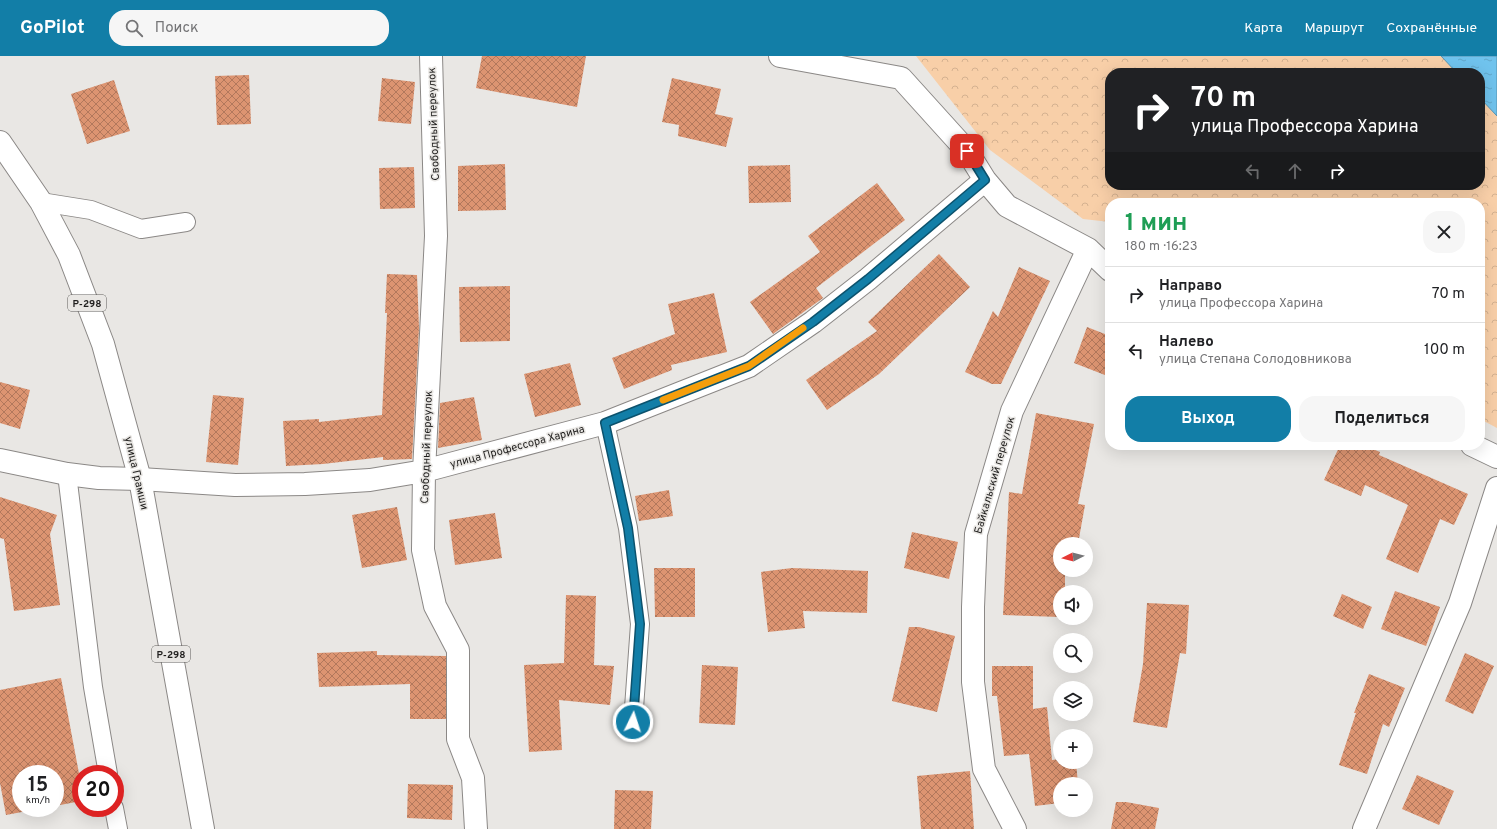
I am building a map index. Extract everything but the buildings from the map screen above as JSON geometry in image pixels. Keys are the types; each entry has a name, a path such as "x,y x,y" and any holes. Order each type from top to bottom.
{"main road":[{"name":"Свободный переулок","path":"431,56 436,236 424,471 424,550 435,606 458,650 458,739 473,778 476,829"},
{"path":"780,56 901,78 967,151 985,180 1007,206 1088,249 1105,265"},
{"name":"улица Грамши","path":"0,142 41,202 69,255 103,344 140,479 202,829"},
{"name":"улица Профессора Харина","path":"0,460 67,474 99,478 235,485 305,484 370,480 424,471 605,423 749,366 813,322 868,279 985,180"},
{"name":"Байкальский переулок","path":"1015,829 984,769 973,682 973,607 976,534 1012,411 1088,249"},
{"path":"1482,450 1497,457"},
{"path":"1364,829 1460,603 1497,488"}],"lane":[{"path":"41,202 91,210 141,229 186,222"},
{"path":"605,423 628,528 640,624 633,722"},
{"path":"67,474 93,687 106,765"},
{"path":"116,817 118,829"}],"green space":[{"path":"916,56 1441,56 1452,68 1105,68 1105,190 1485,190 1485,103 1497,116 1497,428 1485,422 1485,198 1105,198 1105,221 1083,219 990,150"}],"water":[{"path":"1441,56 1497,56 1497,116 1485,103 1485,68 1452,68"}],"slow traffic":[{"path":"663,400 749,366 803,328"}],"route":[{"path":"633,722 640,624 628,528 605,423 749,366 824,313 868,279 985,180 967,151"}]}
